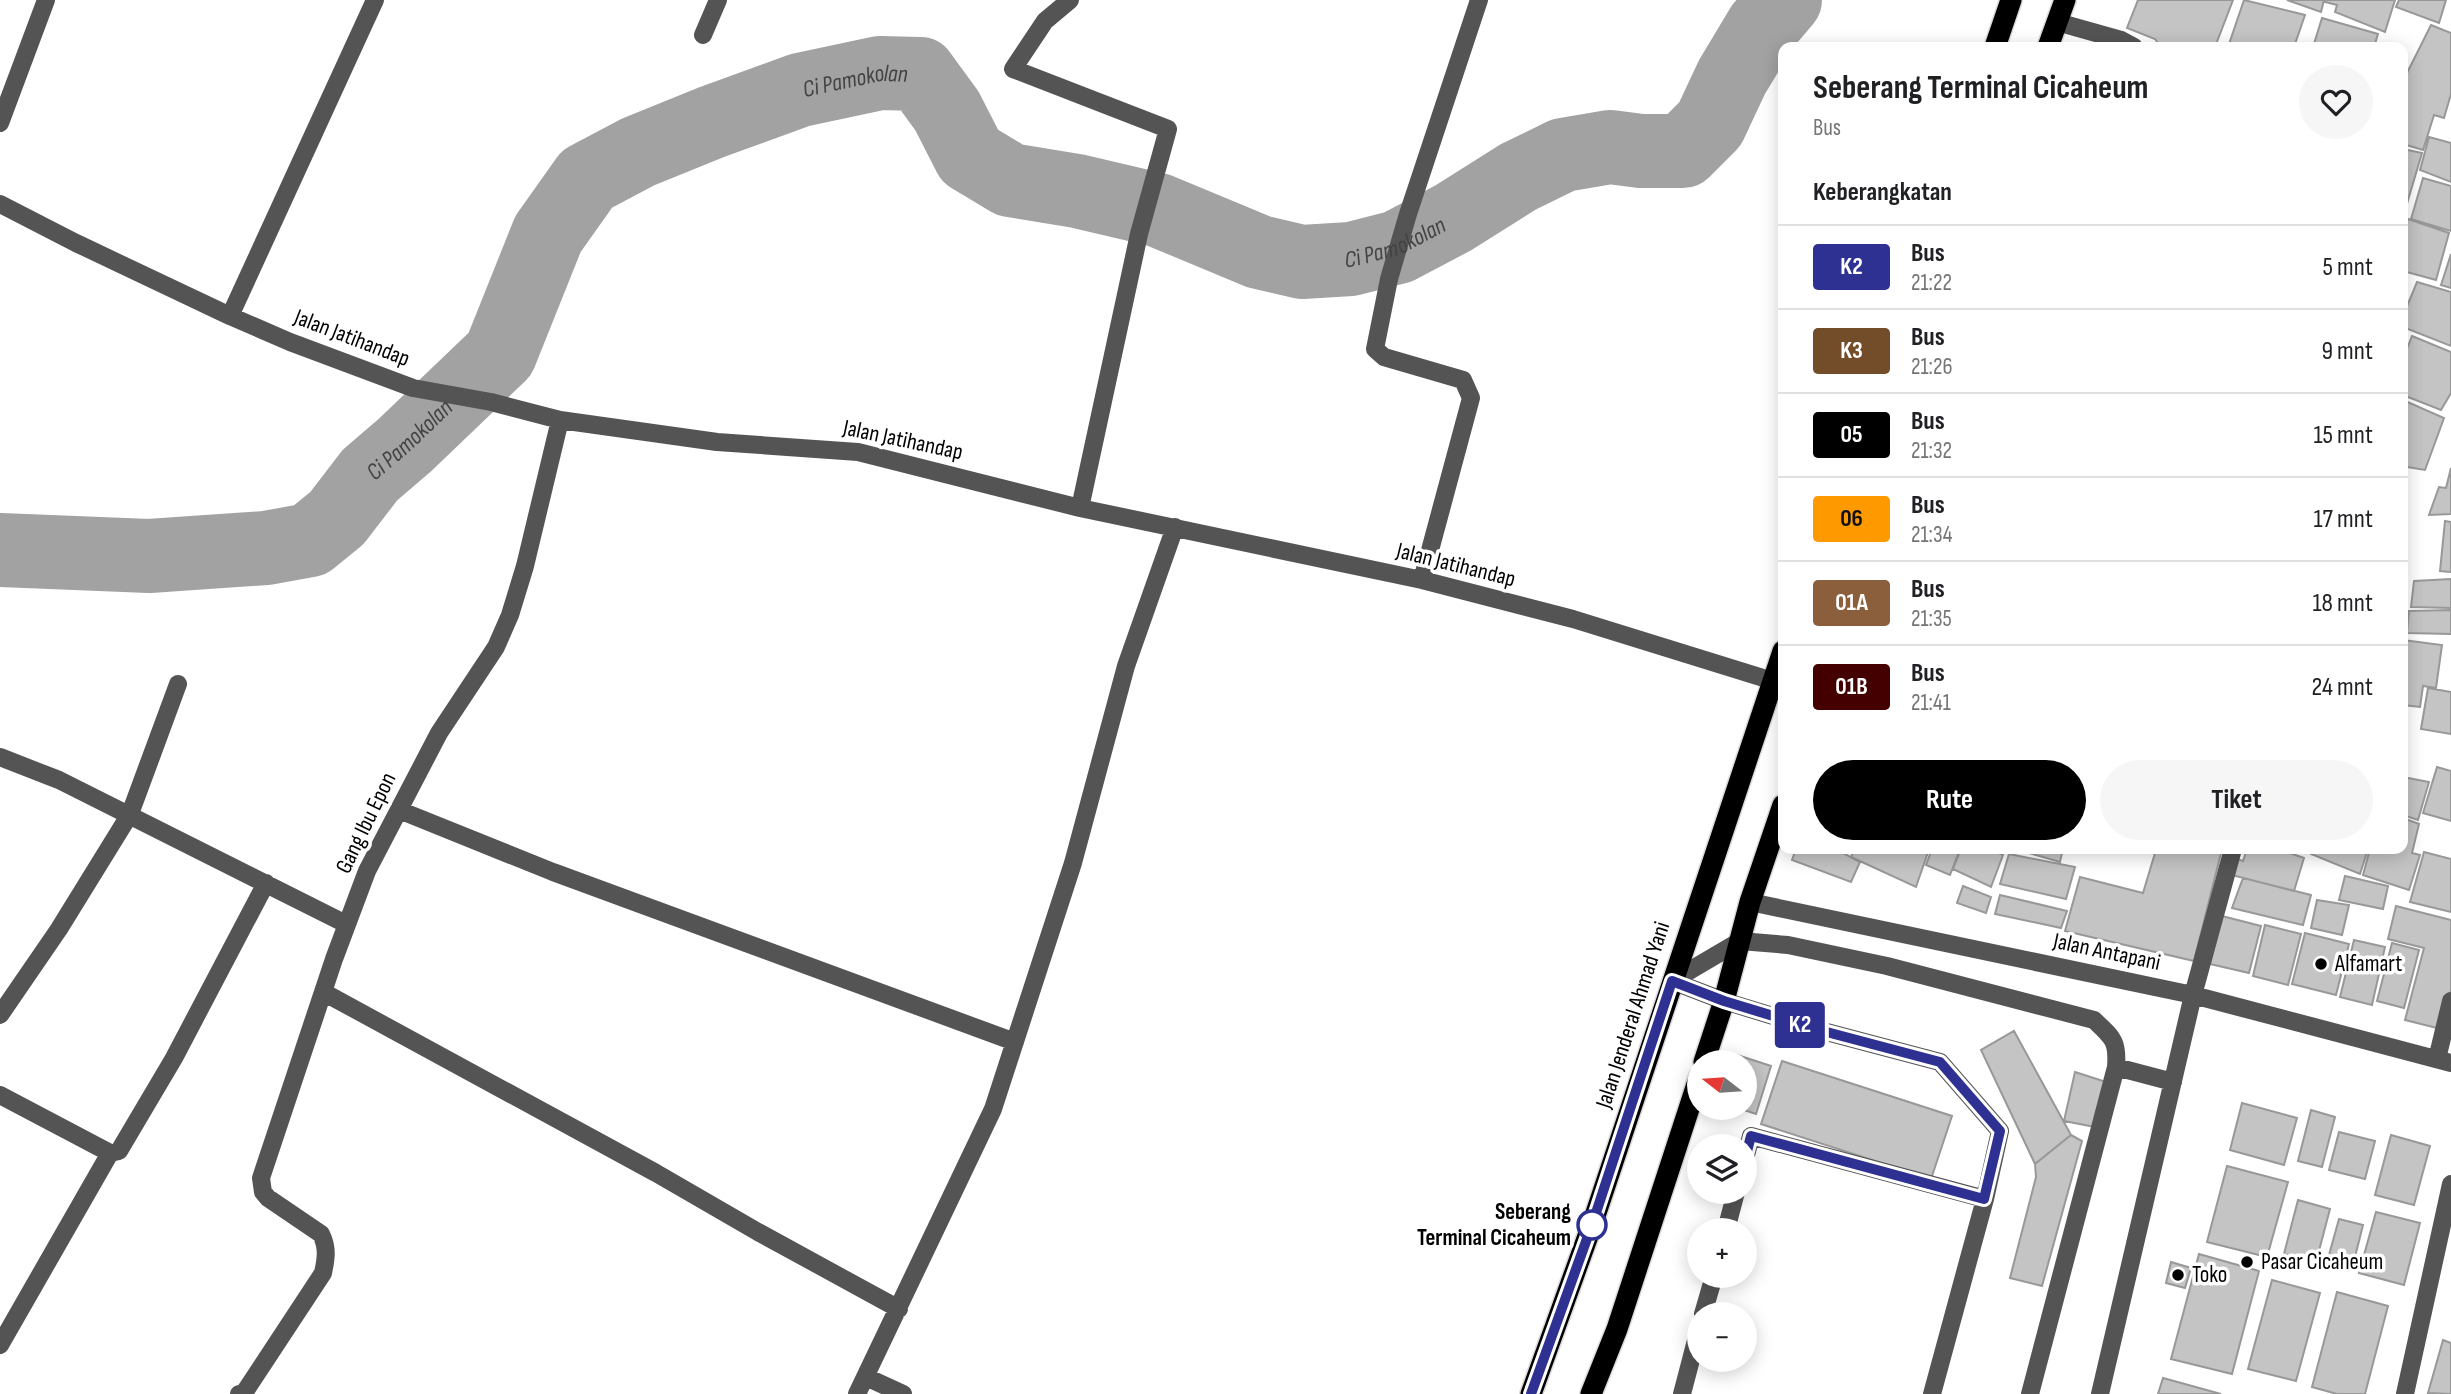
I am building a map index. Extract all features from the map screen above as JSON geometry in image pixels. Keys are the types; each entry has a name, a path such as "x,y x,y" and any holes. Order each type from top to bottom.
{"highway":[{"path":"1997,42 2011,0"},
{"path":"2050,42 2065,0"},
{"name":"Jalan Jenderal Ahmad Yani","path":"1531,1394 1593,1222 1778,666"},
{"path":"1708,1050 1750,902 1778,820"},
{"path":"1591,1394 1617,1329 1687,1114"}],"street":[{"path":"0,123 46,0"},
{"path":"230,316 375,0"},
{"path":"703,34 718,0"},
{"path":"1070,0 1045,21 1013,68 1168,130 1139,234 1080,508"},
{"path":"1422,580 1471,398 1463,380 1384,357 1375,349 1389,279 1408,214 1479,0"},
{"path":"2057,22 2125,42"},
{"name":"Jalan Jatihandap","path":"0,204 230,316 290,342 413,388 491,402 560,420 717,442 858,452 1080,508 1422,580 1573,619 1773,681"},
{"name":"Gang Ibu Epon","path":"239,1394 244,1393 323,1273 326,1255 326,1244 321,1234 268,1198 263,1192 261,1178 346,924 367,871 439,733 496,647 510,615 525,566 560,420"},
{"path":"857,1394 993,1109 1073,863 1126,666 1175,527"},
{"path":"0,1015 59,929 130,814 178,684"},
{"path":"0,757 60,779 346,924"},
{"path":"399,810 553,872 1015,1042"},
{"path":"2100,1394 2193,995 2232,854"},
{"path":"0,1095 110,1153 119,1151 174,1058 266,883"},
{"name":"Jalan Antapani","path":"1750,902 2193,995 2444,1061"},
{"path":"1672,981 1740,941 1788,944 2094,1020 2113,1037 2118,1049 2116,1067 2030,1394"},
{"path":"1672,981 1724,1001 1819,1030 1940,1062 2000,1131 1932,1394"},
{"path":"323,992 899,1309"},
{"path":"2444,1061 2451,1001"},
{"path":"2116,1067 2173,1082"},
{"path":"1757,1138 1984,1199"},
{"path":"0,1345 110,1153"},
{"path":"2405,1394 2451,1184"},
{"path":"1682,1394 1688,1372"},
{"path":"866,1377 903,1394"}],"building":[{"path":"2138,0 2233,0 2217,42 2157,42 2127,28"},
{"path":"2244,0 2305,15 2296,42 2230,42"},
{"path":"2287,0 2324,0 2321,12"},
{"path":"2325,0 2395,0 2385,32 2335,12 2337,5"},
{"path":"2399,0 2446,0 2439,23 2396,7"},
{"path":"2322,18 2378,34 2376,42 2315,42"},
{"path":"2431,25 2451,33 2451,94 2444,118 2434,115 2423,150 2408,146 2408,71"},
{"path":"2429,137 2451,143 2451,182 2420,170"},
{"path":"2408,150 2422,153 2408,200"},
{"path":"2423,178 2451,186 2451,231 2411,219"},
{"path":"2408,219 2449,233 2436,280 2408,272"},
{"path":"2451,254 2451,288 2441,285"},
{"path":"2417,282 2451,292 2451,346 2408,329 2408,304"},
{"path":"2412,336 2451,352 2451,393 2441,410 2408,397 2408,346"},
{"path":"2408,402 2444,418 2425,470 2408,467"},
{"path":"2451,468 2451,514 2429,515 2439,487 2446,488"},
{"path":"2445,521 2451,522 2451,572 2440,571"},
{"path":"2451,579 2451,608 2411,607 2414,581"},
{"path":"2451,610 2451,634 2408,633 2409,611"},
{"path":"2408,641 2442,645 2436,688 2423,686 2420,707 2408,706"},
{"path":"2428,688 2451,692 2451,734 2421,729"},
{"path":"2437,767 2451,771 2451,821 2423,813"},
{"path":"2408,778 2429,782 2418,820 2408,817"},
{"path":"2408,820 2419,824 2412,853 2420,855 2409,890 2363,875 2369,854 2408,854"},
{"path":"2424,852 2451,859 2451,912 2410,902"},
{"path":"1794,854 1845,854 1860,862 1851,882 1792,860"},
{"path":"1852,854 1927,854 1916,887 1851,857"},
{"path":"1930,854 1958,854 1950,875 1926,865"},
{"path":"1959,854 2003,855 1991,887 1953,869"},
{"path":"2009,854 2075,867 2066,899 2000,884"},
{"path":"2032,854 2062,854 2060,862"},
{"path":"2155,854 2221,854 2194,961 2065,931 2080,877 2143,893"},
{"path":"2245,854 2292,854 2304,858 2294,891 2232,875 2237,859 2243,861"},
{"path":"2311,854 2366,854 2360,874"},
{"path":"2345,876 2388,886 2383,909 2339,900"},
{"path":"2243,878 2311,895 2303,925 2232,908"},
{"path":"1963,886 1991,897 1986,913 1957,903"},
{"path":"2000,895 2067,911 2061,928 1995,914"},
{"path":"2317,900 2349,905 2342,935 2311,928"},
{"path":"2396,906 2451,920 2451,990 2441,1029 2405,1020 2424,948 2388,939"},
{"path":"2222,916 2261,926 2249,973 2210,964"},
{"path":"2265,925 2301,934 2288,985 2253,976"},
{"name":"Alfamart","path":"2305,933 2349,944 2336,995 2292,984"},
{"path":"2354,940 2385,947 2372,1005 2340,997"},
{"path":"2392,943 2419,950 2404,1008 2377,1001"},
{"path":"2014,1031 2071,1135 2035,1164 1981,1050"},
{"path":"1757,1061 1771,1066 1757,1111"},
{"path":"1782,1061 1952,1116 1931,1179 1761,1124"},
{"path":"2075,1072 2106,1082 2095,1127 2064,1121"},
{"path":"2242,1103 2297,1118 2284,1165 2230,1150"},
{"path":"2311,1110 2335,1117 2322,1167 2298,1161"},
{"path":"2339,1132 2375,1141 2365,1179 2329,1170"},
{"path":"2071,1135 2082,1141 2042,1286 2010,1278 2036,1177 2035,1164"},
{"path":"2391,1135 2430,1146 2414,1205 2375,1195"},
{"path":"2227,1166 2288,1182 2267,1257 2207,1242"},
{"path":"2298,1200 2330,1209 2316,1262 2284,1254"},
{"path":"2376,1212 2420,1223 2404,1285 2359,1273"},
{"path":"2339,1219 2363,1225 2352,1269 2327,1262"},
{"path":"2199,1254 2259,1271 2232,1374 2171,1359"},
{"name":"Toko","path":"2171,1262 2191,1268 2185,1288 2166,1283"},
{"path":"2272,1280 2320,1293 2296,1381 2248,1369"},
{"path":"2337,1292 2388,1306 2365,1394 2337,1394 2312,1387"},
{"path":"2443,1340 2451,1343 2451,1394 2428,1393"},
{"path":"2163,1378 2221,1394 2158,1394"}],"waterway":[{"name":"Ci Pamokolan","path":"0,550 149,556 266,548 310,540 337,518 370,475 500,354 548,234 587,179 638,152 800,90 880,73 920,74 947,111 970,156 1010,180 1077,191 1158,210 1259,252 1302,262 1351,259 1398,247 1453,218 1518,177 1563,155 1610,147 1641,151 1683,151 1710,124 1732,77 1762,27 1785,0"}],"bus line":[{"name":"K2","path":"1531,1394 1593,1222 1672,981 1724,1001 1819,1030 1940,1062 2000,1131 1984,1199 1757,1138"}],"place":[{"name":"Alfamart","path":"2321,964"},
{"name":"Seberang Terminal Cicaheum","path":"1592,1225"},
{"name":"Pasar Cicaheum","path":"2247,1262"},
{"name":"Toko","path":"2178,1275"}]}
